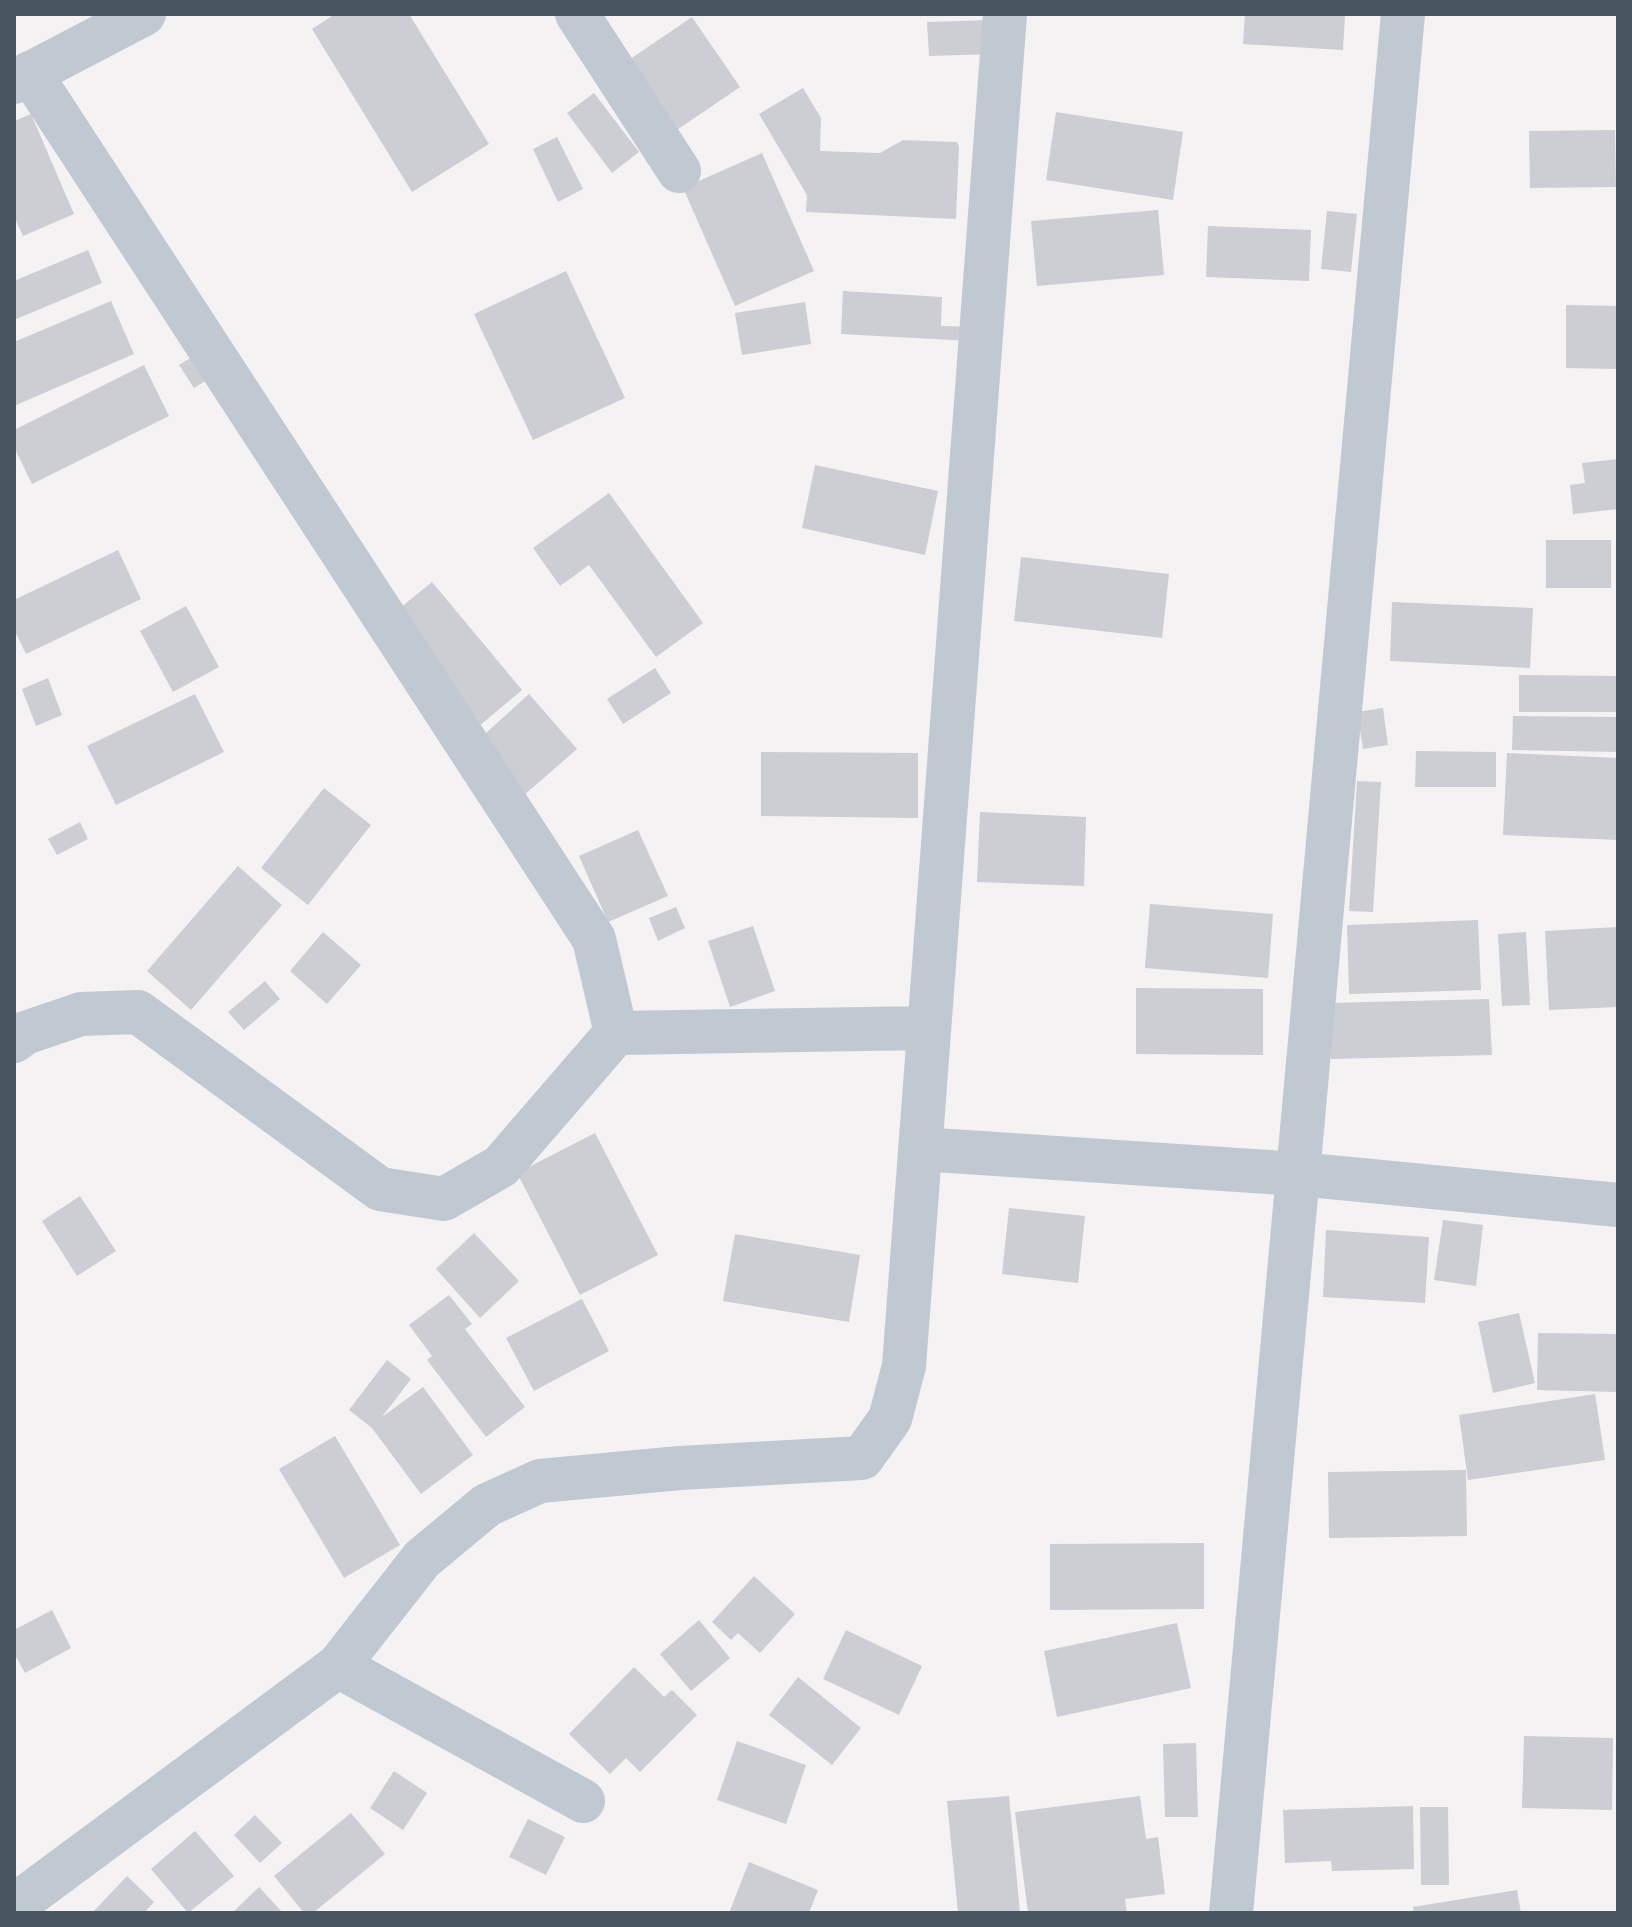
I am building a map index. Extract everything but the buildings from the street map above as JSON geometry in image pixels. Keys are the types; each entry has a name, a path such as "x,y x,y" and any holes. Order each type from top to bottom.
{"street":[{"path":"144,14 22,78 594,939 616,1033"},
{"path":"577,14 679,171"},
{"path":"14,1906 338,1666 422,1559 487,1505 540,1481 680,1468 862,1458 890,1419 904,1366 1005,14"},
{"path":"1231,1913 1403,14"},
{"path":"14,1041 25,1033 81,1014 138,1012 380,1189 444,1199 501,1166 616,1033 927,1028"},
{"path":"920,1149 1299,1174 1618,1205"},
{"path":"338,1666 583,1801"}]}
